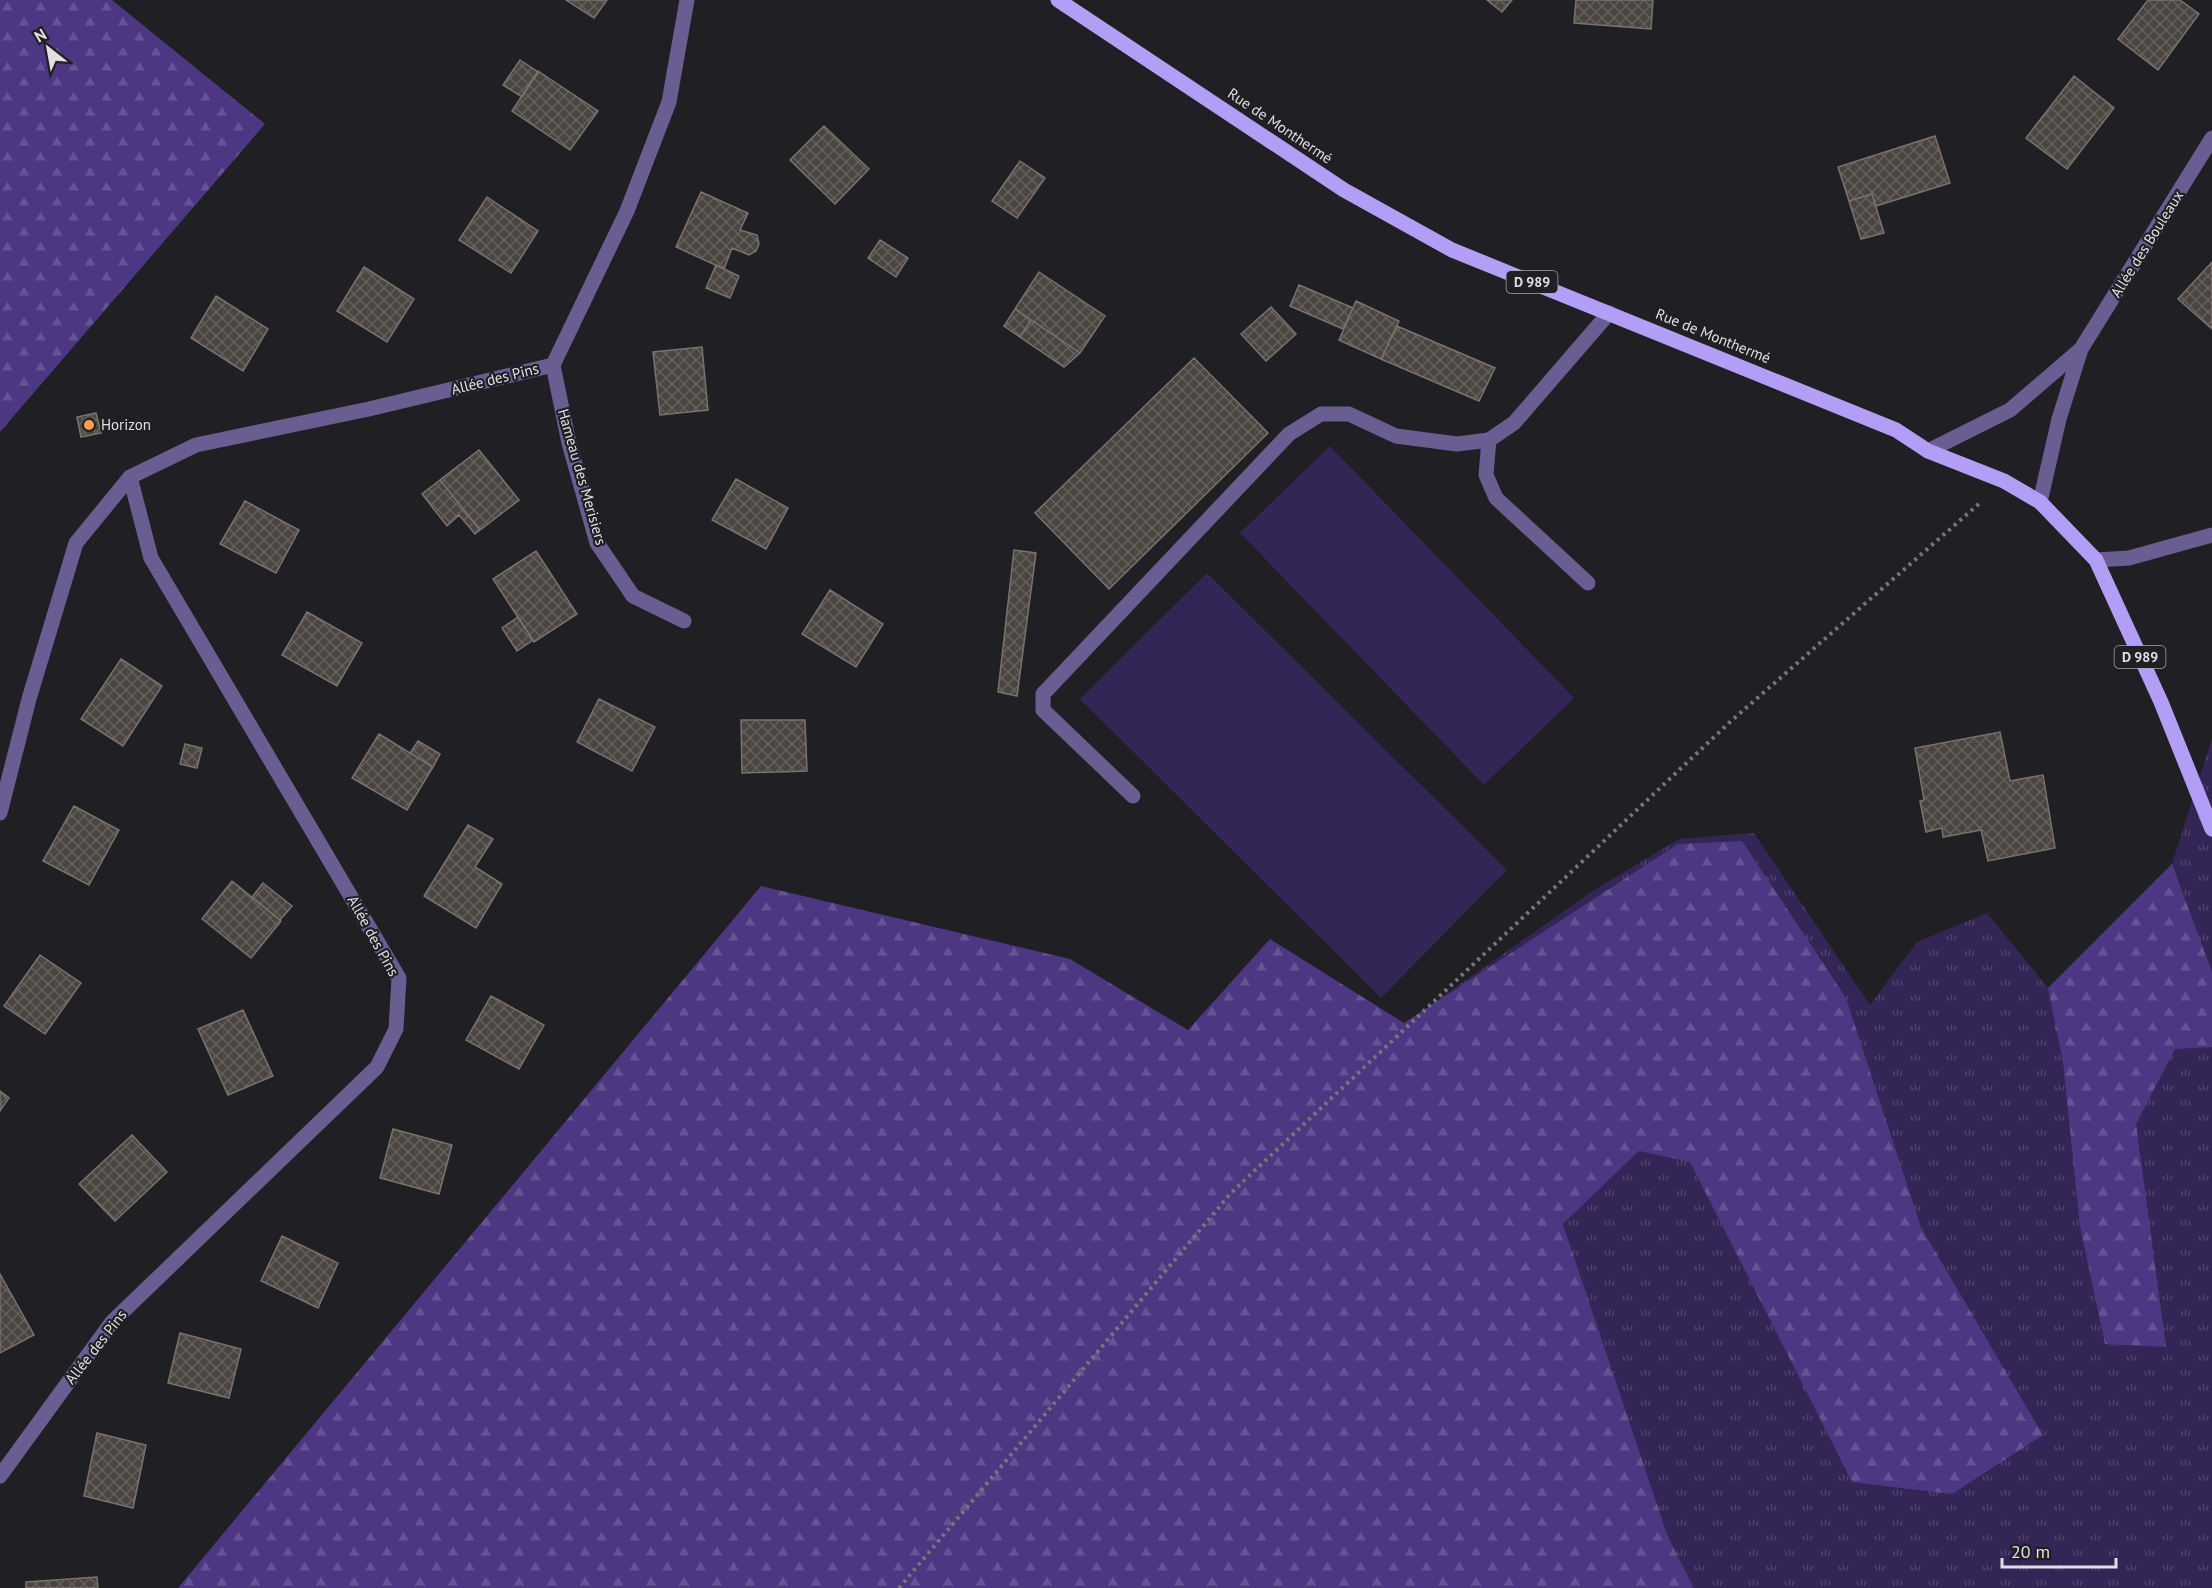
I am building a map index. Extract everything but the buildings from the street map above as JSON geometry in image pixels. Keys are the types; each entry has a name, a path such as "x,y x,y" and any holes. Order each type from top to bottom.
{"main road":[{"name":"Rue de Monthermé","path":"1058,0 1344,190 1452,250 1896,430 1928,452 2004,481 2040,502 2096,560 2161,702 2212,829"}],"street":[{"name":"Allée des Pins","path":"0,813 29,699 76,543 130,477 196,445 369,409 553,365 627,211 669,102 687,0"},
{"name":"Allée des Bouleaux","path":"2040,502 2059,419 2081,350 2212,138"},
{"path":"1133,796 1043,710 1043,694 1288,434 1321,414 1349,414 1396,436 1457,444 1489,440 1514,423 1609,313"},
{"name":"Allée des Bouleaux","path":"1928,452 2010,410 2081,350"},
{"name":"Hameau des Merisiers","path":"553,365 569,443 597,543 633,596 684,621"},
{"path":"1489,440 1486,475 1497,498 1588,583"},
{"name":"Allée des Pins","path":"0,1476 112,1322 377,1067 396,1029 399,978 152,558 130,477"},
{"path":"2096,560 2129,558 2212,535"}],"path":[{"path":"899,1588 1231,1193 1730,722 2004,481"}],"green space":[{"path":"0,0 112,0 265,124 0,432"},
{"path":"1330,446 1574,698 1484,785 1240,533"},
{"path":"1207,573 1507,870 1381,998 1080,699"},
{"path":"2212,738 2212,1588 1694,1588 1668,1537 1563,1224 1639,1151 1690,1161 1852,1482 2043,1435 1921,1227 1846,998 1405,1023 1594,890 1679,839 1754,833 1870,1005 1917,942 1987,913 2048,988 2172,864"},
{"path":"1742,841 1846,998 1921,1227 2043,1435 1952,1494 1852,1482 1690,1162 1639,1151 1563,1224 1668,1537 1694,1588 178,1588 761,886 1070,959 1188,1030 1270,939 1404,1023 1678,844"},
{"path":"2172,864 2212,972 2212,1047 2175,1049 2136,1124 2166,1347 2105,1344 2080,1226 2063,1062 2048,988"}],"place":[{"name":"Horizon","path":"89,425"}]}
